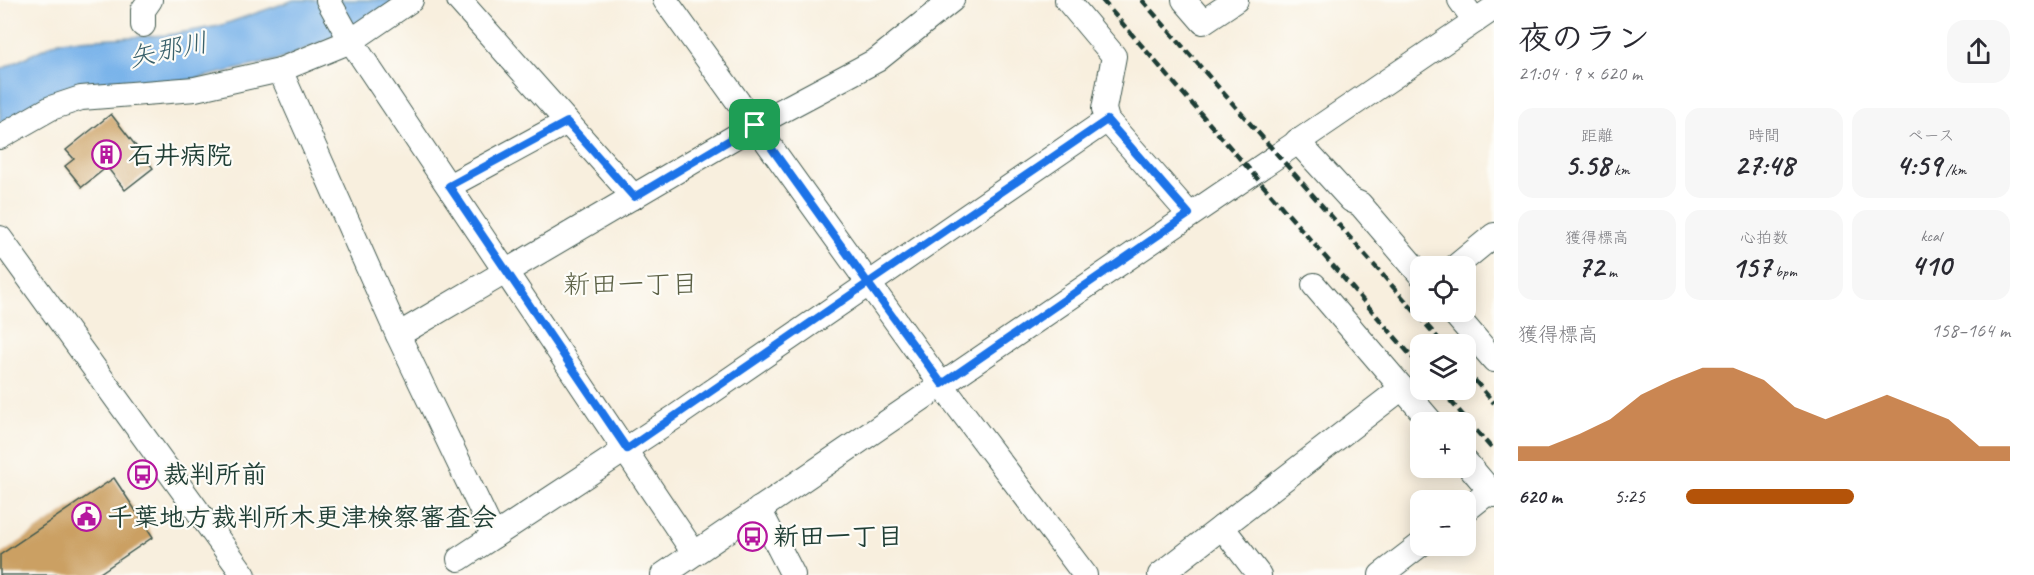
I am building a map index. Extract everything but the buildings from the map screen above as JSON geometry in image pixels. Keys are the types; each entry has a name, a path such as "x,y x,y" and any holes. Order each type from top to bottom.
{"street":[{"path":"143,24 143,10 150,0"},
{"path":"327,0 351,41 627,449 694,553"},
{"path":"0,137 51,108 81,98 195,89 280,70 351,41 411,0"},
{"path":"459,0 634,197"},
{"path":"665,0 868,283 1085,575"},
{"path":"398,335 508,273 755,125 877,60 952,0"},
{"path":"1066,0 1114,56 1104,110 1107,120 1189,214"},
{"path":"1184,0 1203,22 1236,0"},
{"path":"663,575 1484,14 1460,0"},
{"path":"280,70 398,335 494,536"},
{"path":"459,559 627,449 1107,120"},
{"path":"449,186 567,122"},
{"path":"1297,141 1351,200 1360,204 1410,262"},
{"path":"1469,256 1494,236"},
{"path":"0,238 244,575"},
{"path":"1314,285 1423,412"},
{"path":"1462,322 1494,360"},
{"path":"1161,575 1402,388"},
{"path":"1476,474 1492,493 1476,503"},
{"path":"759,509 793,575"},
{"path":"1222,527 1259,575"},
{"path":"1381,575 1410,553"}],"water":[{"name":"矢那川","path":"294,0 398,0 358,27 282,59 0,124 0,70 59,41 167,35 219,26"}],"railway":[{"path":"1102,0 1410,354"},
{"path":"1142,0 1434,334"},
{"path":"1476,382 1494,403"},
{"path":"1450,400 1494,451"}],"place":[{"name":"石井病院","path":"107,155"},
{"name":"裁判所前","path":"142,474"},
{"name":"千葉地方裁判所木更津検察審査会","path":"86,517"},
{"name":"新田一丁目","path":"752,536"}],"district":[{"name":"新田一丁目","path":"631,284"}],"route":[{"path":"755,125 634,197 567,122 449,186 627,449 868,283 942,384 1189,214 1107,120 868,283 755,125"}]}
